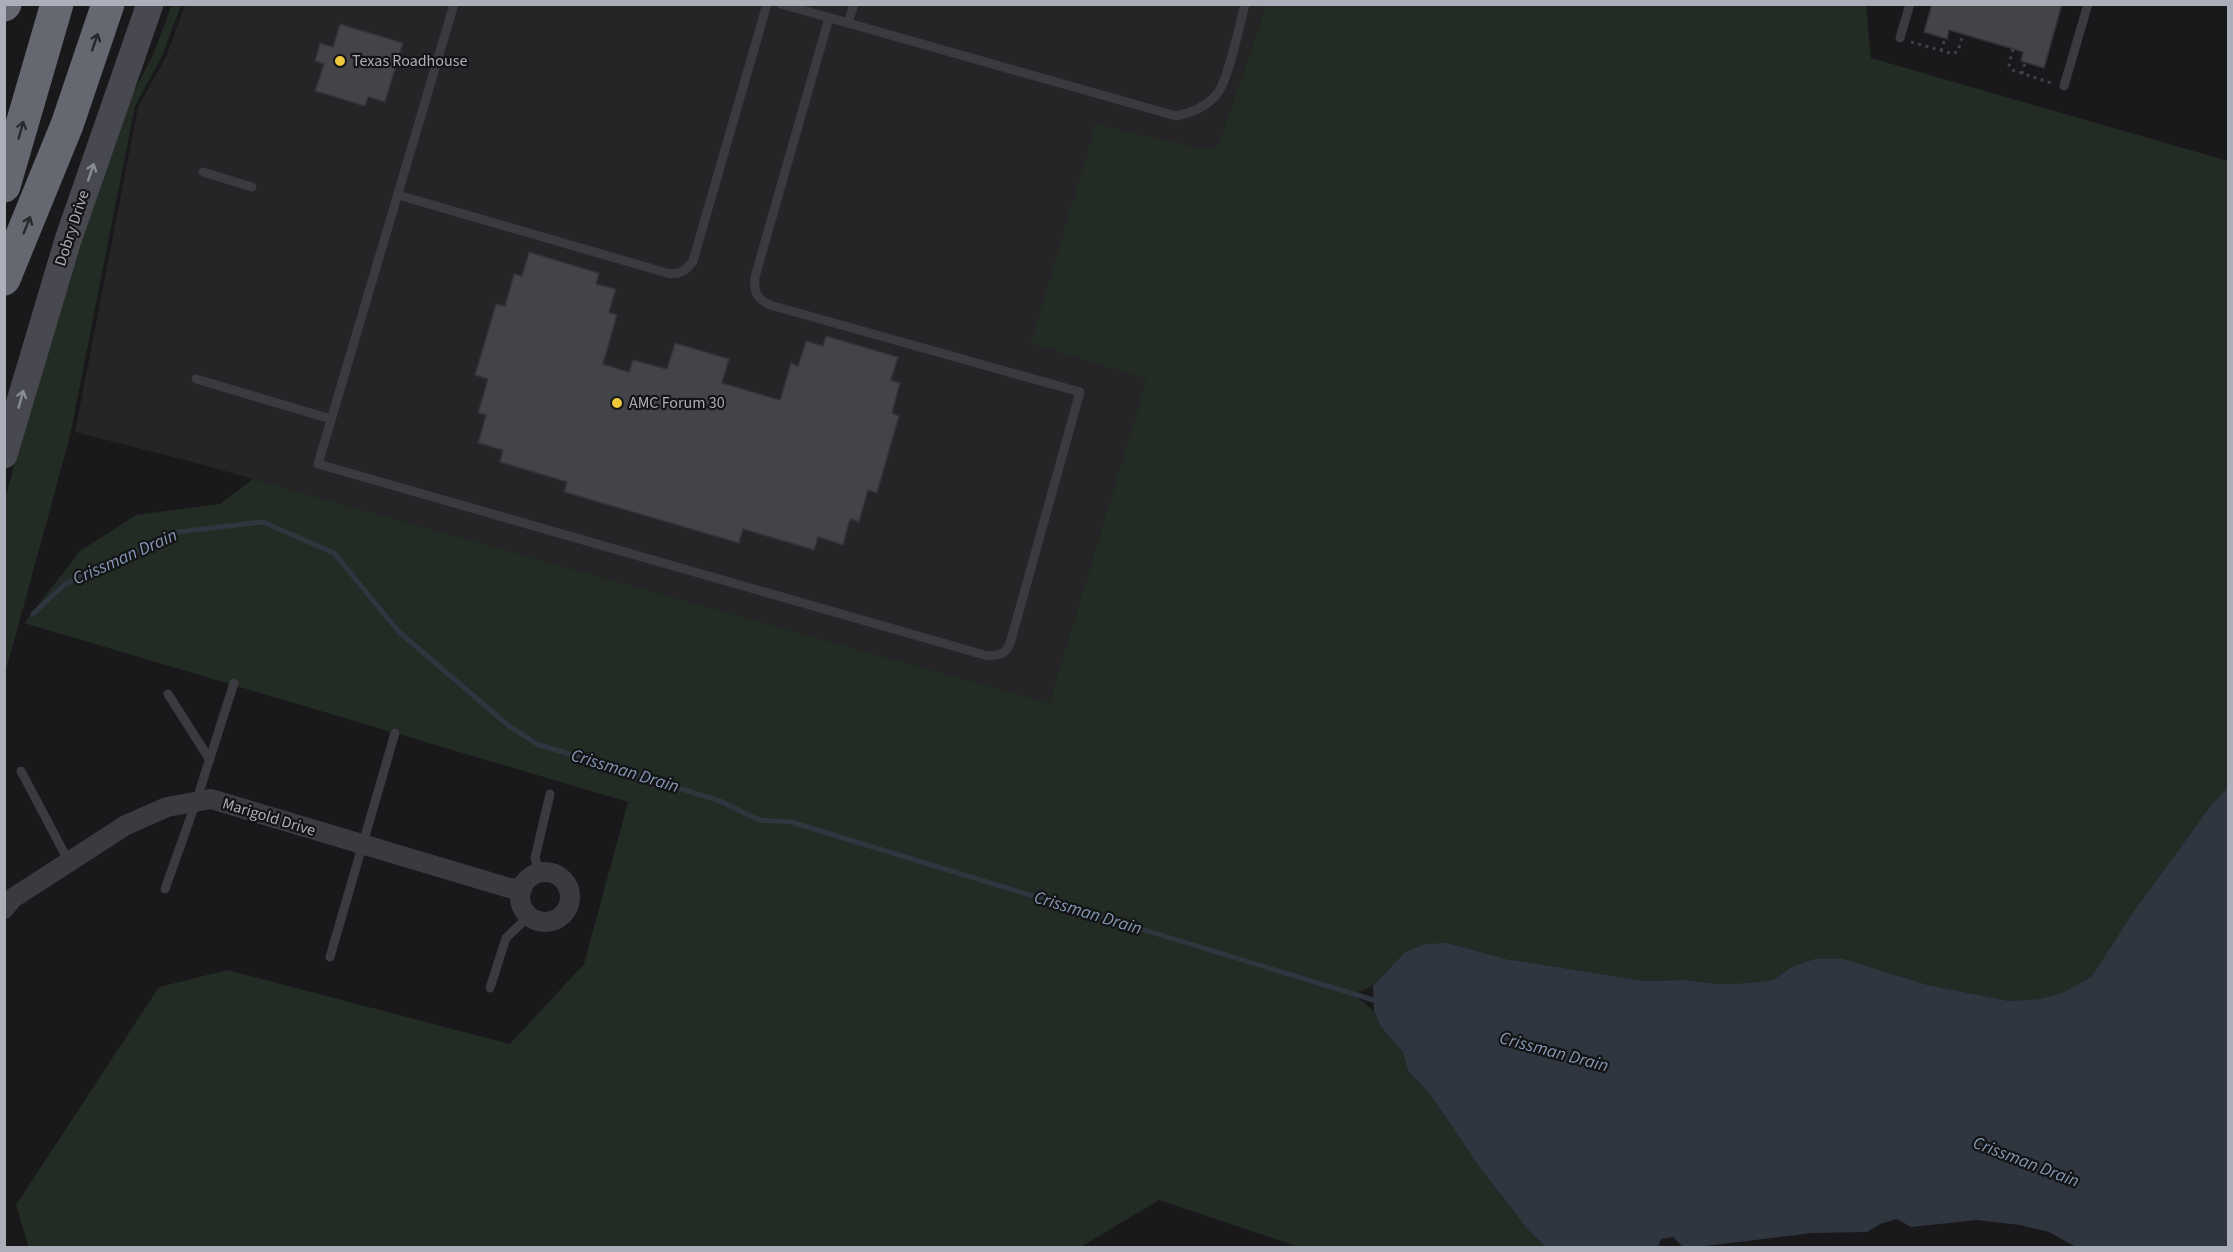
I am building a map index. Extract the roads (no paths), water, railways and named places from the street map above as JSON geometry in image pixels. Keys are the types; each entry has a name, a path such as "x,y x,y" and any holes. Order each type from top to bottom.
{"highway":[{"path":"4,186 57,4"},
{"path":"4,279 67,125 108,4"}],"street":[{"name":"Dobry Drive","path":"4,455 68,240 150,4"},
{"name":"Marigold Drive","path":"4,909 13,898 126,825 167,807 211,799 509,888 522,889"},
{"path":"540,873 558,876 569,890 568,908 563,915 546,922 537,921 529,916 521,904 522,889 532,876 540,873"}],"lane":[{"path":"454,4 318,464 988,656 1001,655 1008,650 1080,392 758,300 754,291 755,277 829,18"},
{"path":"398,195 679,275 687,270 693,261 767,4"},
{"path":"781,4 1176,116 1196,110 1217,94 1224,78 1245,4"},
{"path":"848,23 854,4"},
{"path":"1903,39 1910,4"},
{"path":"2060,85 2088,4"},
{"path":"203,172 252,187"},
{"path":"195,379 331,419"},
{"path":"165,889 234,683"},
{"path":"168,694 210,760"},
{"path":"330,957 394,733"},
{"path":"21,771 69,862"},
{"path":"540,873 535,858 550,794"},
{"path":"490,988 506,938 529,916"}],"water":[{"path":"2228,788 2228,1247 2076,1247 2049,1232 2020,1225 1977,1220 1911,1227 1897,1219 1880,1224 1867,1232 1812,1233 1697,1247 1683,1247 1673,1237 1661,1239 1658,1247 1546,1247 1529,1231 1483,1172 1427,1090 1408,1071 1403,1052 1381,1027 1374,1011 1373,986 1405,952 1425,944 1448,943 1506,959 1644,981 1685,980 1717,984 1773,980 1791,967 1814,959 1844,959 1928,985 2009,1001 2039,999 2064,992 2091,977 2134,911 2212,804"}],"waterway":[{"name":"Crissman Drain","path":"33,614 65,584 177,532 263,522 334,553 399,632 509,726 537,744 720,801 759,820 791,822 1380,1002"}],"place":[{"name":"Texas Roadhouse","path":"340,61"},
{"name":"AMC Forum 30","path":"617,403"}]}
